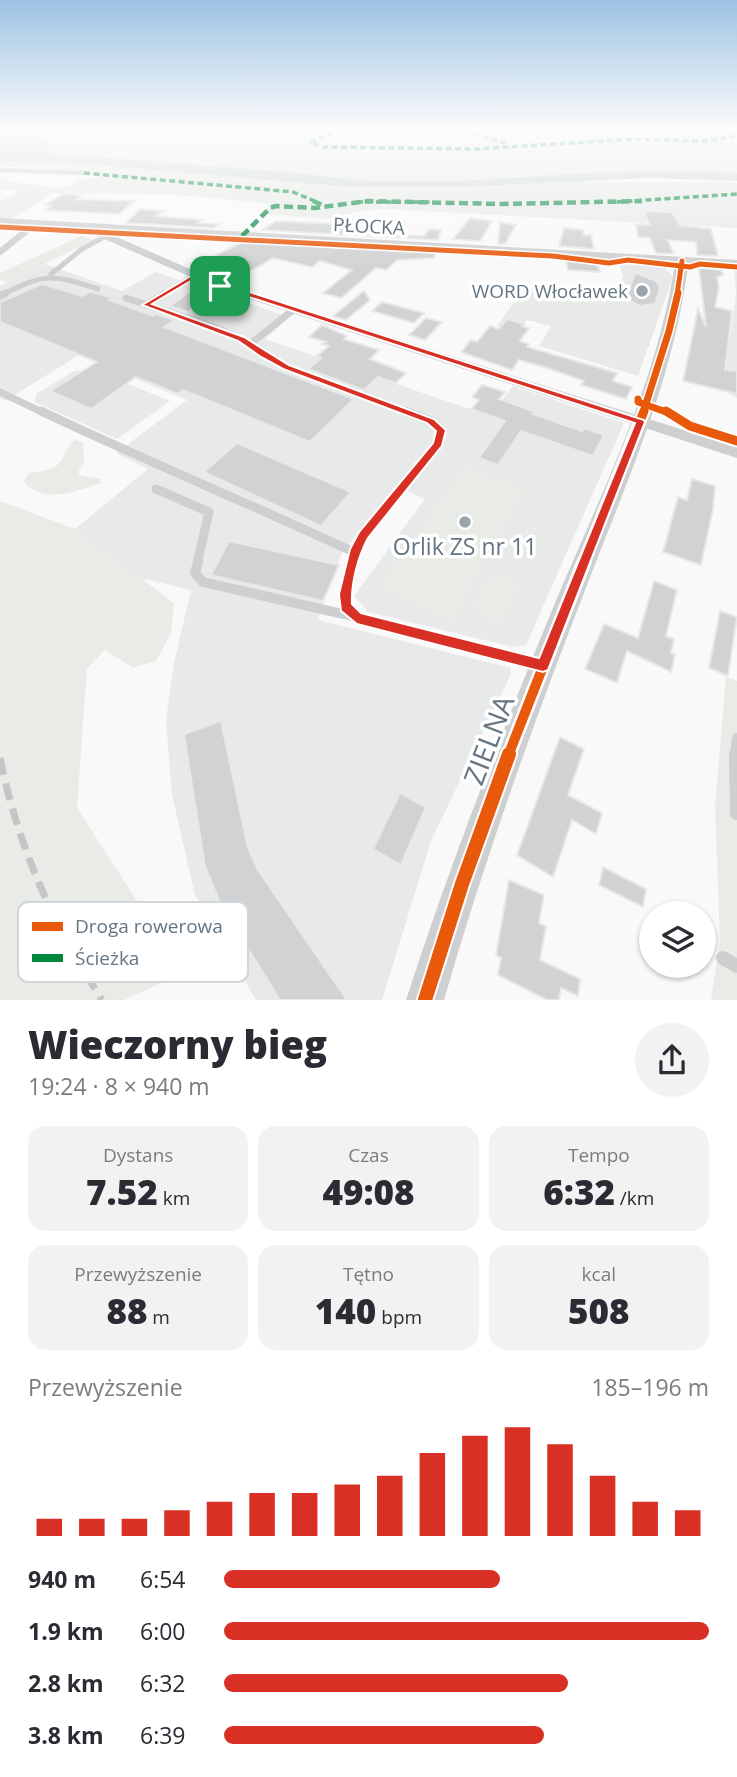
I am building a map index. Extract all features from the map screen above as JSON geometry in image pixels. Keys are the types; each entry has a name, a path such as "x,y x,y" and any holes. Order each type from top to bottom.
{"street":[{"name":"PŁOCKA","path":"0,222 106,232 737,264"},
{"path":"0,253 35,224"},
{"path":"106,232 194,276 737,453"},
{"name":"ZIELNA","path":"425,1000 471,852 640,422 678,299 682,261"}],"lane":[{"path":"51,274 106,232"},
{"path":"0,296 43,275 51,274 98,289"},
{"path":"146,305 194,276"},
{"path":"126,298 218,329 286,367 431,421 441,430 438,444 363,535 354,552 345,594 346,607 357,618"},
{"path":"249,345 293,310"},
{"path":"0,392 144,460 204,483 354,552"},
{"path":"156,489 209,512 210,519 195,573 203,582 543,665"},
{"path":"737,738 734,771 737,813"}],"shaded area":[{"path":"97,176 737,176 737,179 617,178 584,182 737,183 737,196 623,206 387,202 384,209 352,212 345,220 261,214 271,204 179,195 53,193 11,219 0,218 0,202 19,191 0,189 0,177 12,182 60,188 70,186 76,180"},
{"path":"220,176 321,176 375,181 441,182 547,176 737,176 737,181 650,178 459,187 351,187"},
{"path":"737,196 737,228 384,209 387,202 576,205"},
{"path":"81,236 93,240 8,282 0,280 0,273"},
{"path":"619,263 663,266 673,277 638,376 539,346 551,326 527,320 518,332 497,326 525,287 610,301 623,276"},
{"path":"45,264 122,291 156,272 281,314 293,314 265,339 490,416 513,386 624,423 526,645 513,647 368,612 354,596 425,499 395,486 341,555 318,620 511,668 511,674 431,841 382,1000 256,1000 246,982 248,982 248,902 199,902 195,895 172,795 166,720 174,663 191,590 74,562 75,529 148,469 116,453 187,400 79,355 5,401 0,398 0,286"},
{"path":"734,269 737,269 737,398 723,390 736,294"},
{"path":"74,371 104,374 170,401 117,439 35,402 36,394"},
{"path":"75,440 83,442 84,464 79,469 79,475 101,479 101,483 50,495 32,489 24,482 29,473 56,466"},
{"name":"Orlik ZS nr 11","path":"465,466 526,490 469,584 473,587 452,623 377,587"},
{"path":"0,501 75,529 174,603 171,633 156,661 133,668 105,650 87,669 77,808 138,902 18,902 18,982 163,982 124,1000 0,1000"},
{"path":"491,572 522,584 501,625 481,615 473,604"},
{"path":"726,677 737,681 737,1000 711,1000 720,942 715,806"}],"building":[{"path":"63,194 81,195 76,199 134,201 119,214 45,210 51,206 45,205"},
{"path":"140,209 163,211 156,216 219,224 214,228 126,223"},
{"path":"643,211 672,212 680,225 711,229 718,256 697,255 696,242 668,240 674,254 656,253 650,238 638,237 636,224 650,225"},
{"path":"470,218 492,221 480,241 453,239"},
{"path":"276,221 358,225 353,233 424,236 429,229 441,230 438,240 262,230"},
{"path":"500,222 516,225 505,244 498,244"},
{"path":"564,228 584,230 583,235 591,235 594,249 559,246"},
{"path":"242,242 435,253 434,258 397,260 386,270 376,268 341,298 323,293 352,270 320,261 312,267 273,258 230,283 212,276 216,273 196,266"},
{"path":"566,261 597,262 600,272 568,270"},
{"path":"699,268 721,270 723,275 717,277 719,288 715,307 732,311 725,370 737,371 737,394 683,381 698,309 706,327"},
{"name":"WORD Włocławek","path":"635,273 656,281 660,288 655,304 640,306 626,298"},
{"path":"42,284 82,296 90,292 100,294 153,316 156,314 175,320 164,327 354,399 310,442 183,390 178,394 136,377 91,409 50,391 97,362 0,322 0,302"},
{"path":"200,284 218,291 188,312 170,306"},
{"path":"364,291 370,300 346,320 333,316"},
{"path":"382,302 424,313 414,323 372,311"},
{"path":"426,318 442,322 425,340 409,335"},
{"path":"507,319 529,328 520,341 529,344 527,347 617,373 613,381 632,387 626,399 581,385 584,381 544,367 519,360 512,370 461,352 471,340 477,342 490,326 499,329"},
{"path":"322,325 347,336 344,339 379,350 370,359 406,373 396,383 378,377 364,390 308,369 321,358 317,356 329,346 322,344 326,342 309,337"},
{"path":"482,385 505,392 499,399 535,412 533,414 582,431 584,428 604,435 593,456 521,431 498,465 479,458 505,421 471,409 479,400 472,397"},
{"path":"237,443 351,492 321,526 204,472"},
{"path":"692,479 715,486 701,565 663,552 678,497 687,500"},
{"path":"229,541 339,565 323,601 211,575"},
{"path":"654,581 677,590 666,636 674,639 671,653 675,655 671,672 627,651 617,683 585,669 604,624 638,638"},
{"path":"720,611 737,617 728,676 709,668"},
{"path":"221,721 248,848 258,870 347,1000 280,1000 248,948 248,902 220,902 205,867 184,734"},
{"path":"560,737 584,749 568,795 602,813 596,834 572,820 553,877 517,855"},
{"path":"400,793 426,807 401,865 373,849"},
{"path":"603,867 646,889 644,901 639,901 639,905 599,885"},
{"path":"509,880 544,895 539,923 546,926 540,960 580,979 578,996 561,988 559,1000 547,1000 498,975 501,958 496,955"}],"railway":[{"path":"0,758 27,853 47,902"},
{"path":"90,982 102,1000"}],"marked path":[{"path":"113,176 293,192 325,206"},
{"path":"242,236 270,208 276,206 315,208 368,201 608,203 737,194"}],"cycle path":[{"path":"0,227 553,256 609,263 628,260 690,267 700,264 737,267"},
{"path":"425,1000 503,769 647,403 669,331 682,261"},
{"path":"638,399 638,402 661,408 690,426 737,441"}],"place":[{"name":"WORD Włocławek","path":"642,291"},
{"name":"Orlik ZS nr 11","path":"465,522"}],"route":[{"path":"194,276 220,286 640,422 543,665 357,618 346,607 345,594 354,552 363,535 438,444 441,430 431,421 286,367 264,356 241,339 218,329 146,305 194,276"}]}
